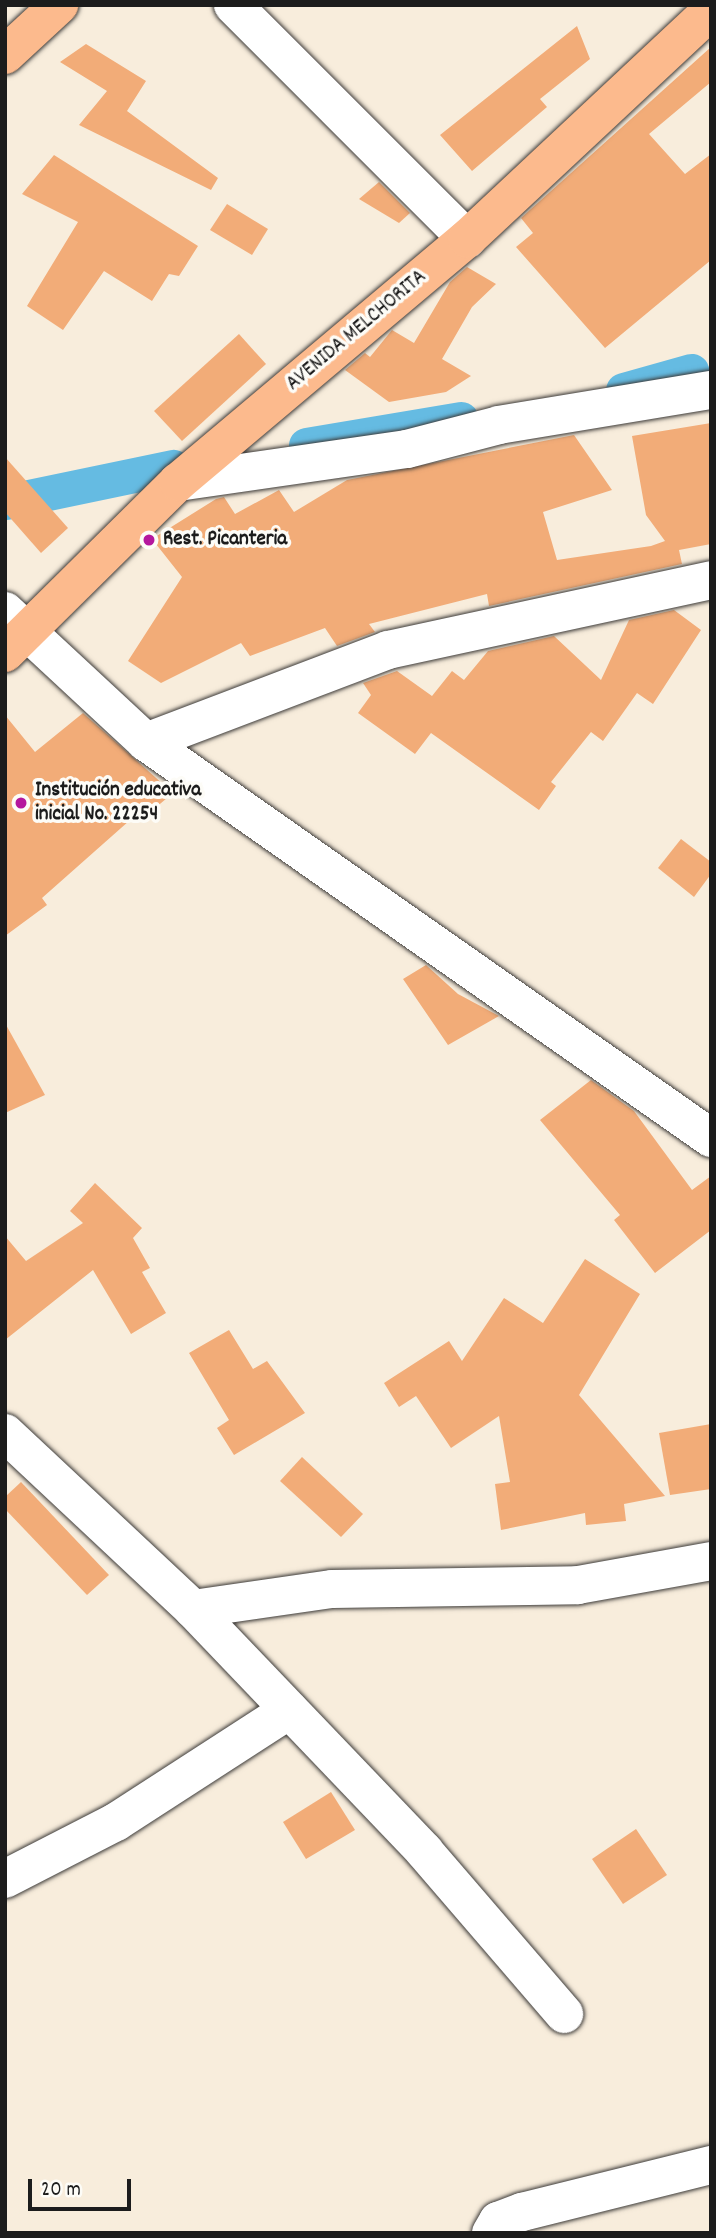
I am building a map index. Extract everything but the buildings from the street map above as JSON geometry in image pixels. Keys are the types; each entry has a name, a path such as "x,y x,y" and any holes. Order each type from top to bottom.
{"main road":[{"path":"5,55 46,8"},
{"name":"AVENIDA MELCHORITA","path":"12,633 178,482 467,239 711,11"}],"street":[{"path":"233,5 467,239"},
{"path":"178,482 407,449 499,425 711,390"},
{"path":"146,743 388,650 711,580"},
{"path":"12,633 146,743 711,1138"},
{"path":"5,1433 193,1609 424,1851 564,2014"},
{"path":"193,1609 332,1589 578,1585 711,1561"},
{"path":"5,1879 116,1822 289,1710"},
{"path":"491,2233 498,2221 522,2211 711,2165"}],"waterway":[{"path":"623,390 691,371"},
{"path":"306,445 461,419"},
{"path":"5,502 173,467"}],"place":[{"name":"Rest. Picanteria","path":"149,540"},
{"name":"Institución educativa inicial No. 22254","path":"21,803"}]}
